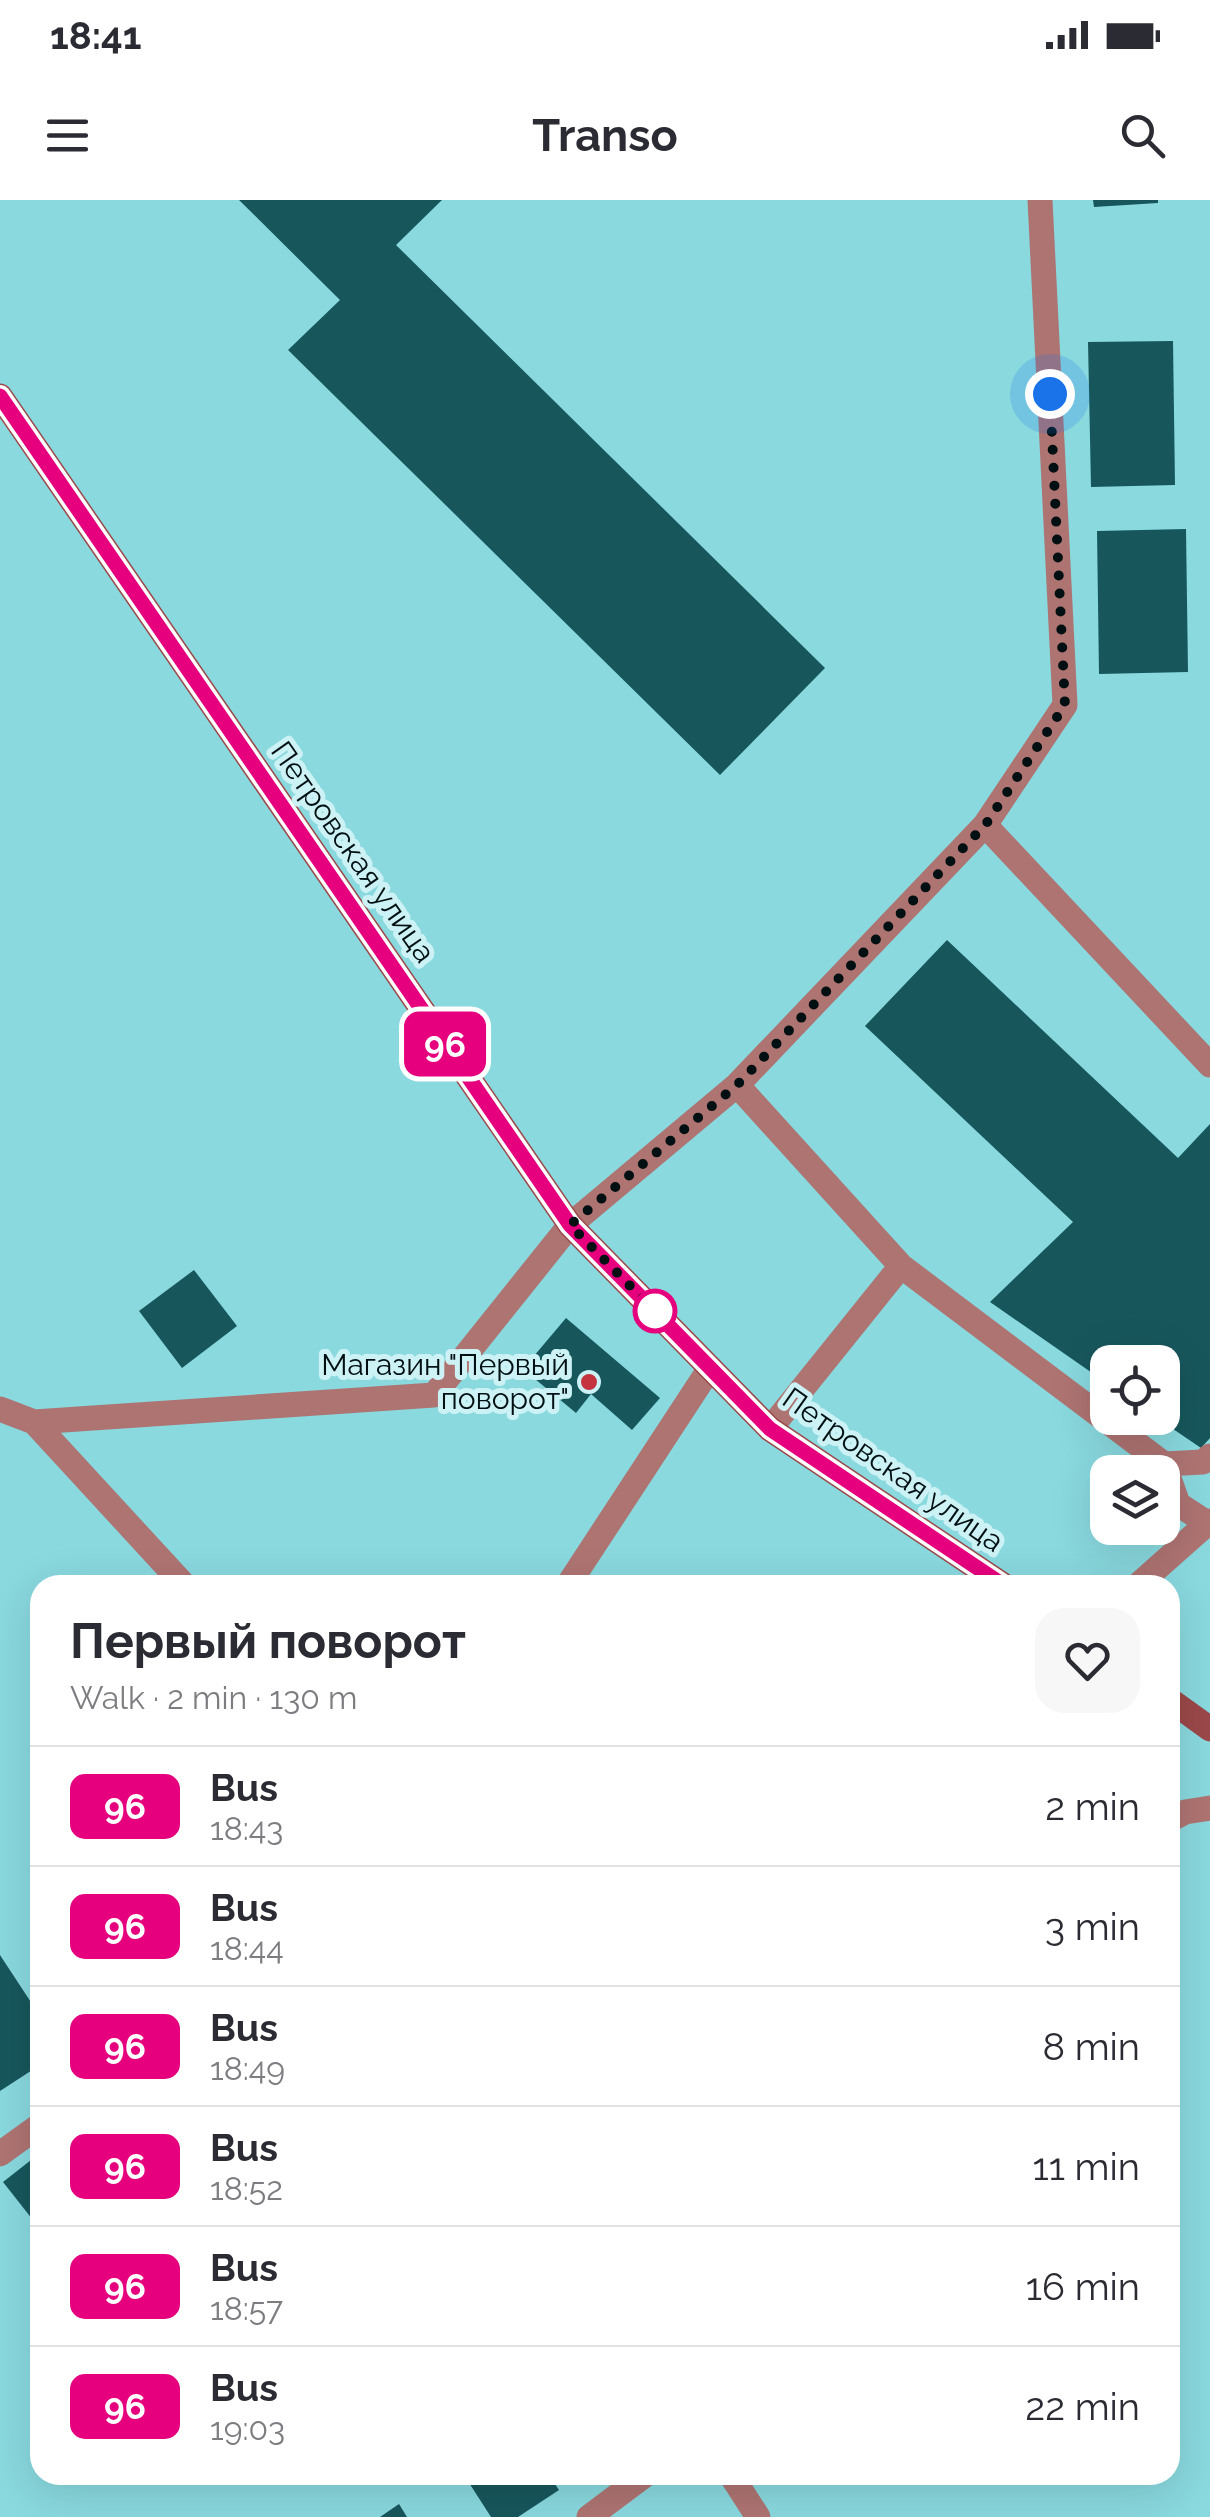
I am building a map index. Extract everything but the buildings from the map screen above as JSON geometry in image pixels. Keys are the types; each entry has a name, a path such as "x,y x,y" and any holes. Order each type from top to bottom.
{"main road":[{"name":"Петровская улица","path":"0,398 570,1225 770,1429 988,1575"},
{"path":"1180,1707 1210,1729"}],"street":[{"path":"0,1409 34,1422 434,1395 570,1225 737,1085 986,824 1065,705 1040,200"},
{"path":"986,824 1210,1065"},
{"path":"737,1085 901,1266 1152,1455"},
{"path":"770,1429 901,1266"},
{"path":"575,1575 710,1368"},
{"path":"34,1422 175,1575"},
{"path":"1180,1463 1202,1462 1210,1456"},
{"path":"1149,1575 1208,1522 1180,1505"},
{"path":"1180,1815 1210,1808"},
{"path":"0,2154 30,2132"},
{"path":"588,2517 631,2485"},
{"path":"737,2485 758,2517"}],"bus line":[{"name":"96","path":"0,396 570,1225 770,1429 988,1575"}],"place":[{"name":"Магазин \"Первый поворот\"","path":"589,1382"}],"route":[{"path":"655,1311 570,1225 737,1085 986,824 1065,705 1050,394"}]}
